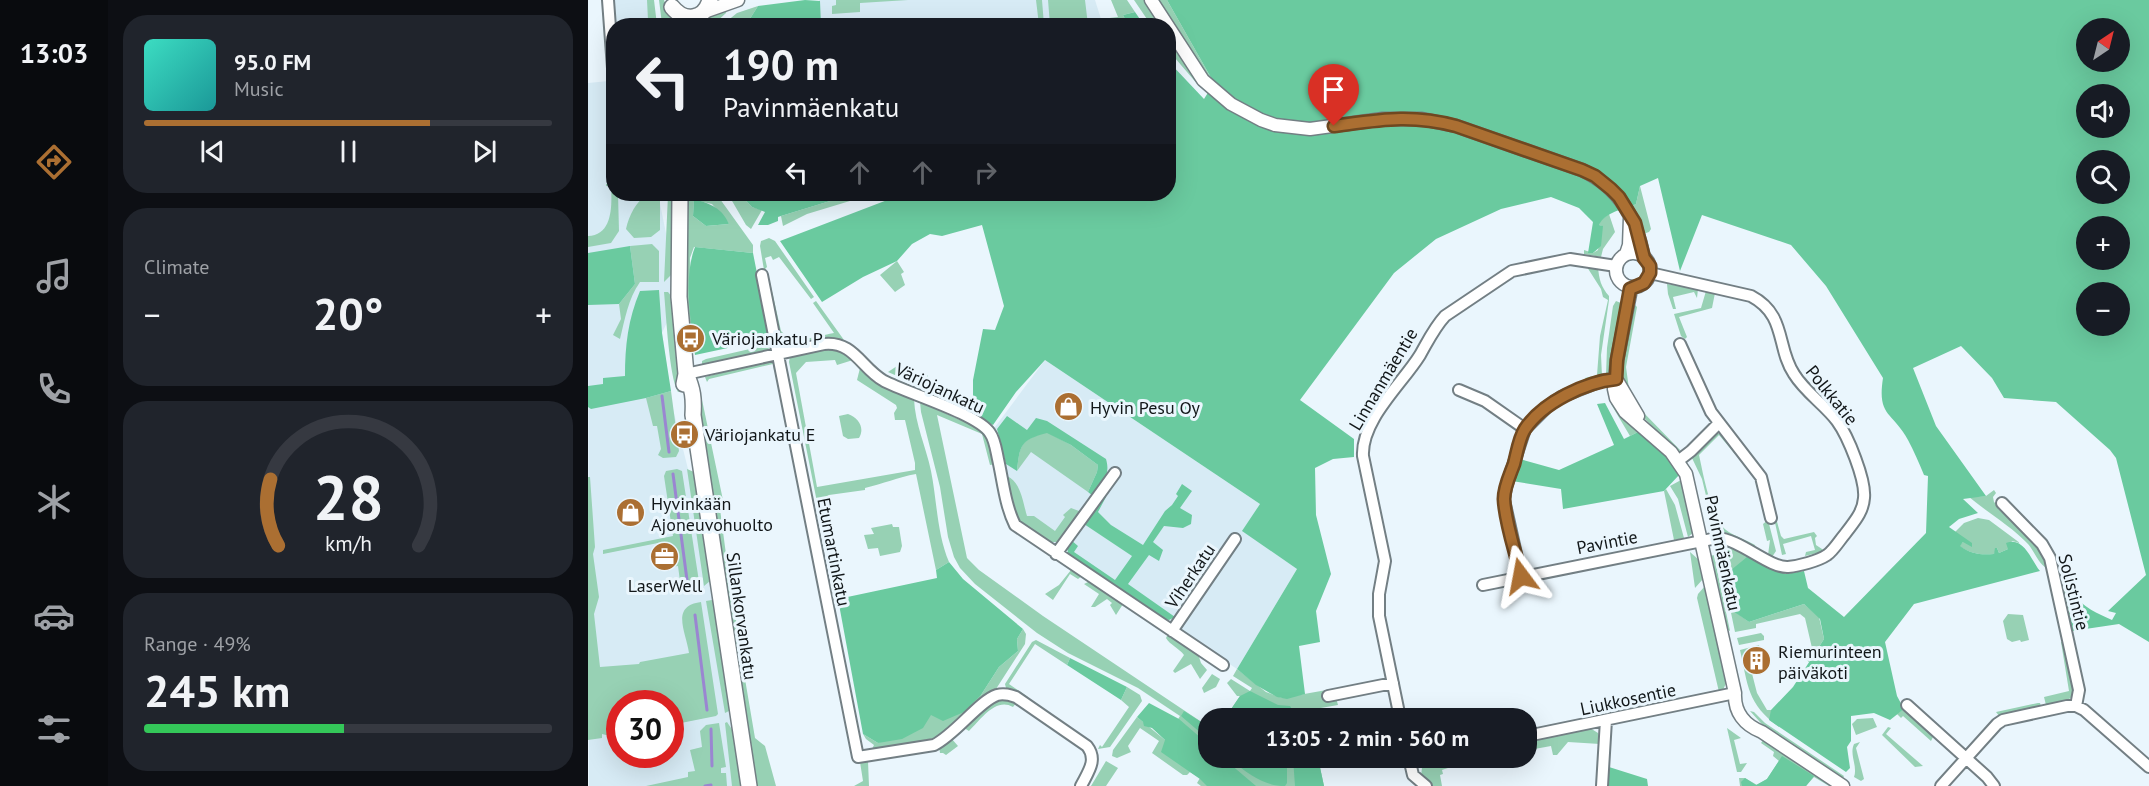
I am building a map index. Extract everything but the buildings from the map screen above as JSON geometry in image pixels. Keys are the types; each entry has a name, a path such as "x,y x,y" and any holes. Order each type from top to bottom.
{"main road":[{"path":"671,3 681,16 687,18 701,14"},
{"path":"671,3 674,18"},
{"name":"Sillankorvankatu","path":"680,201 679,297 686,374 684,394 693,415 749,786"}],"street":[{"path":"608,0 609,18"},
{"path":"701,14 738,0"},
{"path":"1151,0 1163,18"},
{"path":"1176,38 1203,80 1217,94 1246,113 1275,125 1310,129 1403,117 1439,122 1595,176 1619,197 1635,223 1644,258 1650,266 1650,273 1644,283 1630,289 1617,277 1616,266 1626,255 1629,245 1630,217"},
{"path":"1626,255 1636,254 1644,258"},
{"name":"Linnanmäentie","path":"1398,708 1378,604 1385,561 1363,456 1362,445 1372,423 1420,355 1438,323 1503,277 1522,268 1570,259 1616,266"},
{"name":"Polkkatie","path":"1650,273 1751,296 1759,300 1773,316 1780,330 1792,371 1843,430 1862,482 1864,499 1862,510 1825,556 1796,565 1783,566 1725,538 1702,540"},
{"name":"Etumartinkatu","path":"762,275 858,757 934,745 944,740 988,700 998,694 1006,694 1016,697 1087,746 1093,758 1081,786"},
{"name":"Pavinmäenkatu","path":"1630,289 1614,389 1625,412 1678,461 1689,484 1735,693 1734,702 1739,714 1752,728 1762,732 1843,786"},
{"name":"Väriojankatu","path":"686,374 824,344 838,344 846,347 883,380 980,424 990,432 1008,508 1015,525 1223,665"},
{"path":"1680,344 1695,381 1718,424 1761,477 1771,519"},
{"path":"1521,576 1504,500 1525,429 1548,405 1561,397 1604,380 1616,379"},
{"path":"1459,390 1485,401 1525,429"},
{"path":"1678,461 1718,424"},
{"path":"1056,554 1115,473"},
{"name":"Solistintie","path":"2002,503 2042,544 2050,558 2079,690 2076,706"},
{"name":"Viherkatu","path":"1172,631 1235,539"},
{"name":"Pavintie","path":"1483,585 1702,540"},
{"path":"1328,696 1393,683"},
{"name":"Liukkosentie","path":"1537,734 1735,693"},
{"path":"1907,705 1987,777 1994,786"},
{"path":"1941,786 2003,720 2059,707 2076,706 2092,717 2149,767"},
{"path":"1602,786 1606,720"},
{"path":"1411,768 1413,775 1426,786"}],"shaded area":[{"path":"608,0 652,0 654,18 608,18"},
{"path":"819,0 1095,0 1101,18 819,18"},
{"path":"606,81 606,201 659,201 679,297 662,333 673,409 719,593 750,786 589,786 588,83"},
{"path":"1045,360 1260,504 1243,531 1297,569 1237,669 1021,524 1017,517 995,427"}],"green space":[{"path":"647,0 654,0 656,18 648,18"},
{"path":"659,0 664,0 670,18 661,18"},
{"path":"805,0 820,1 821,18 750,18 758,6"},
{"path":"836,0 908,0 860,3 860,12 832,14 832,6 836,5"},
{"path":"1036,0 1042,0 1043,18 1038,18"},
{"path":"1048,0 1085,0 1087,18 1049,18"},
{"path":"1111,0 1127,0 1135,12 1123,15 1124,18 1110,18 1118,17"},
{"path":"1134,0 1144,0 1158,18 1146,18"},
{"path":"1157,0 1167,0 1214,83 1198,66 1176,31 1176,18 1168,18"},
{"path":"1167,0 2149,0 2149,642 2119,624 2072,631 2071,627 2070,607 2073,594 2086,607 2112,620 2116,613 2108,611 2146,575 2116,458 2056,402 2004,398 1992,378 1961,346 1913,368 1936,426 1986,496 1963,499 1978,513 1959,519 1949,527 1972,543 1972,547 1963,542 1960,546 1976,553 1994,554 1997,548 1999,553 2008,549 2006,543 2018,543 2026,550 2040,571 1914,604 1885,642 1897,696 1904,709 1890,720 1874,713 1851,716 1851,741 1847,747 1850,768 1846,772 1769,720 1771,710 1793,687 1824,639 1820,619 1804,604 1749,622 1733,611 1725,575 1747,557 1785,574 1804,571 1808,588 1844,617 1926,533 1928,476 1924,475 1908,440 1884,407 1883,378 1826,286 1791,245 1702,215 1680,271 1658,178 1640,186 1636,204 1615,212 1602,221 1599,225 1603,226 1601,246 1593,253 1588,253 1593,222 1579,208 1551,197 1501,209 1436,239 1394,273 1300,400 1354,439 1354,457 1333,459 1315,468 1316,515 1331,574 1316,611 1320,642 1299,646 1305,694 1287,699 1277,697 1256,685 1237,669 1297,569 1242,531 1260,504 1045,360 1016,392 993,425 969,412 973,400 973,380 983,329 995,330 1004,306 982,225 942,236 930,234 912,244 897,261 863,277 822,302 780,241 885,201 1176,201 1176,69 1204,99 1214,83"},
{"path":"758,6 750,18 731,18 737,13"},
{"path":"727,9 721,18 704,18"},
{"path":"1135,12 1139,18 1124,18 1123,15"},
{"path":"1176,46 1201,85 1199,86 1176,59"},
{"path":"1640,186 1651,229 1643,234 1632,205 1636,204"},
{"path":"618,201 619,231 611,243 588,247 588,236 596,234 607,225 611,202"},
{"path":"640,201 660,201 660,230 651,237 634,238 626,229"},
{"path":"668,201 673,201 672,274 664,282"},
{"path":"688,201 694,201 693,216 706,226 729,224 712,204 698,201 721,201 753,245 753,253 694,247 690,258 692,328 688,328 685,294"},
{"path":"694,201 700,201 715,207 729,224 706,226 693,216"},
{"path":"732,201 746,201 752,207 762,210 751,229 746,225"},
{"path":"746,201 830,201 778,217 778,221 768,225 758,225 765,212 752,207"},
{"path":"830,201 850,201 807,214 783,226 781,216"},
{"path":"1609,214 1615,232 1603,249 1601,257 1584,254 1584,250 1593,253 1598,250 1602,226 1599,225 1600,221"},
{"path":"769,238 775,241 814,297 811,299 779,257 773,260 771,256 765,258 767,267 764,270 760,246 761,241"},
{"path":"652,244 659,251 659,282 640,282 630,302 620,339 613,335 621,319 619,304 635,284 630,246"},
{"path":"630,246 635,284 619,304 588,305 588,253"},
{"path":"695,247 753,253 770,339 695,355 690,315 689,272"},
{"path":"897,261 904,272 901,274 905,285 895,292 880,275"},
{"path":"1587,267 1598,267 1601,283 1609,300 1601,355 1602,376 1586,382 1585,378 1597,375 1600,336 1608,300 1603,297 1601,289"},
{"path":"769,278 781,331 786,336 806,339 834,333 813,303 816,301 844,340 827,338 788,347 781,345 767,280"},
{"path":"1667,284 1698,289 1697,298 1694,292 1673,297 1676,309 1673,309"},
{"path":"659,290 662,333 671,391 591,409 588,407 588,386 603,384 603,378 625,376 628,333 640,291"},
{"path":"1706,291 1715,293 1712,308 1679,317 1687,337 1685,339 1681,336 1674,314 1701,308"},
{"path":"664,292 668,292 672,297 681,391 678,392 670,359"},
{"path":"1616,301 1621,303 1611,370 1606,375 1607,348 1613,306"},
{"path":"1635,305 1637,307 1626,367 1629,389 1623,382 1621,365 1624,343"},
{"path":"772,344 767,351 702,366 702,361 706,359"},
{"path":"825,349 840,350 853,360 837,365 835,360 806,362 796,373 817,487 915,470 905,420 895,420 896,405 857,380 860,368 871,378 914,399 918,426 931,471 942,540 949,562 936,570 916,474 865,488 865,490 829,495 826,497 829,513 827,516 822,516 819,512 789,362 790,356"},
{"path":"768,361 773,362 776,369 774,370 773,364 709,379 707,382 705,377"},
{"path":"900,364 899,370 902,373 924,382 928,375 925,386 888,372"},
{"path":"931,381 931,385 963,399 960,408 927,391"},
{"path":"671,391 679,451 676,457 663,458 658,455 661,449 657,426 653,426 646,398"},
{"path":"697,395 701,395 724,505 720,509 729,577 738,617 736,619 741,677 745,679 755,738 765,746 776,786 756,786"},
{"path":"920,402 978,428 987,438 996,464 990,465 982,434 937,415 967,558 979,570 1043,616 1198,720 1198,768 1320,768 1324,786 1201,786 1197,783 1200,778 1190,772 1183,775 1152,753 1159,741 1140,728 1128,746 1131,752 1117,758 1112,756 1113,750 1137,717 1165,740 1180,716 1138,688 1068,653 1037,633 975,584 960,568 948,537 940,487"},
{"path":"1612,402 1640,431 1630,436 1611,404"},
{"path":"1605,403 1624,439 1640,431 1660,448 1680,474 1664,491 1563,509 1561,489 1512,481 1520,459 1559,470 1614,445 1597,404"},
{"path":"1639,408 1681,451 1676,450 1637,411"},
{"path":"848,414 860,424 859,438 848,439 843,436 839,416"},
{"path":"1007,416 1027,430 1036,418 1047,421 1106,459 1106,475 1093,496 1088,492 1098,465 1071,445 1047,433 1026,441 1019,455 1017,471 1006,464 997,429"},
{"path":"1047,432 1071,445 1098,465 1088,492 1031,452 1017,471 1023,444"},
{"path":"1716,433 1723,435 1737,453 1735,454 1719,435 1699,455 1712,506 1726,530 1755,545 1756,549 1725,534 1715,533 1702,479 1692,458"},
{"path":"677,469 682,471 700,588 684,591 681,589 678,566 671,567 667,545 659,546 658,543 603,554 603,550 673,536 664,476 666,471"},
{"path":"687,469 694,472 710,577 710,581 704,586"},
{"path":"1007,476 1018,488 1027,516 1034,516 1055,531 1065,517 1063,515 1071,508 1079,511 1080,514 1058,542 1049,542 1021,524 1017,517"},
{"path":"588,477 590,477 595,547 593,554 599,597 594,614 600,667 639,664 689,653 683,629 683,614 691,604 701,602 718,714 684,722 684,690 606,690 606,735 602,734 602,738 588,740"},
{"path":"1681,480 1694,532 1688,537 1678,499 1670,486"},
{"path":"1182,484 1192,491 1180,508 1192,515 1191,524 1183,528 1164,526 1153,542 1163,550 1159,561 1149,555 1128,584 1175,617 1169,620 1164,619 1073,559 1068,554 1067,545 1071,540 1078,546 1074,552 1115,580 1132,556 1084,524 1100,498 1106,497 1098,512 1111,525 1143,545 1165,511 1178,496 1176,494"},
{"path":"1666,489 1675,505 1684,538 1674,540 1664,491"},
{"path":"1994,490 1996,493 1993,497 1994,502 2038,545 2048,569 2021,537 1969,497 1986,496"},
{"path":"1774,518 1776,518 1784,539 1814,532 1817,536 1816,545 1825,551 1805,556 1806,552 1815,550 1811,536 1783,544 1786,554 1782,555"},
{"path":"1978,518 1989,520 2020,543 2012,541 2008,549 1999,553 1997,548 1994,554 1976,553 1963,549 1959,546 1963,542 1955,532 1964,523"},
{"path":"1768,520 1776,551 1772,557 1768,555 1770,540 1767,541 1763,524"},
{"path":"892,524 893,527 899,527 902,546 900,552 880,556 878,548 868,549 864,535 874,534 871,528"},
{"path":"1732,546 1785,574 1725,575 1733,610 1749,622 1804,604 1819,617 1824,639 1809,662 1803,657 1811,652 1812,648 1805,618 1800,614 1756,624 1756,628 1735,632 1719,555"},
{"path":"1690,552 1699,560 1703,579 1695,588"},
{"path":"1714,555 1730,631 1726,629 1710,556"},
{"path":"949,562 963,579 1023,629 1017,639 1018,651 999,667 981,695 964,712 943,721 931,715 923,728 902,739 878,743 863,734 838,599 937,578 936,570"},
{"path":"1071,570 1082,576 1078,579 1070,574 1053,600 1045,594 1059,585"},
{"path":"2058,574 2073,594 2070,621"},
{"path":"1090,581 1123,604 1116,615 1110,605 1112,603 1107,599 1091,607 1099,594 1084,584"},
{"path":"1705,586 1708,587 1727,681 1723,690 1719,692 1697,598"},
{"path":"712,600 715,604 729,707 729,711 725,713 706,601"},
{"path":"2008,614 2023,615 2029,640 2012,642 2007,639 2003,621"},
{"path":"1023,629 1026,634 1025,644 996,689 939,737 872,749 874,745 863,734 878,743 931,714 981,695 999,667 1018,651 1017,639"},
{"path":"1761,633 1764,640 1739,645 1737,638"},
{"path":"1168,634 1198,654 1207,670 1200,679 1191,664 1175,673 1173,671 1184,655 1166,638"},
{"path":"1036,640 1070,658 1067,665 1035,644 1009,684 1028,697 1027,700 1006,688 1005,684 1032,642"},
{"path":"2061,642 2065,642 2074,692 2066,701 2046,705 2044,697 2069,691"},
{"path":"1759,645 1761,651 1747,654 1757,693 1767,710 1771,710 1776,715 1779,727 1768,719 1755,702 1747,684 1740,650"},
{"path":"1070,658 1127,687 1121,700 1067,665"},
{"path":"1237,669 1266,692 1282,698 1332,689 1333,698 1336,698 1338,705 1321,708 1232,708 1240,696 1237,696 1227,683 1231,679 1250,691 1252,688 1233,676"},
{"path":"1212,674 1220,679 1216,687 1204,693 1202,688"},
{"path":"1127,687 1140,695 1142,701 1110,747 1098,749 1100,745 1102,747 1129,707 1121,700"},
{"path":"1250,691 1278,705 1291,708 1232,708 1240,696"},
{"path":"1006,699 1016,703 1013,707 1001,705 995,707 969,731 964,728 996,700"},
{"path":"1149,703 1179,719 1198,735 1198,768 1235,768 1256,786 1207,786 1161,752 1165,740 1152,728 1144,726 1137,717"},
{"path":"2040,703 2041,706 2000,717 1996,712"},
{"path":"1904,709 1934,735 1931,741 1903,716 1901,718 1897,714"},
{"path":"1184,711 1198,720 1198,731 1181,716"},
{"path":"1750,711 1844,776 1842,780 1768,731"},
{"path":"1873,718 1877,727 1856,735 1852,724 1857,719"},
{"path":"727,722 733,731 741,786 732,786 725,723"},
{"path":"719,723 726,767 721,768 721,773 726,773 727,786 646,786 688,777 688,772 695,771 690,750 702,747 700,731 706,725"},
{"path":"1888,727 1891,728 1886,734 1923,766 1915,767 1882,735"},
{"path":"1590,728 1598,733 1600,744 1568,742 1557,755 1553,755 1551,746 1537,749 1537,739"},
{"path":"1727,728 1741,738 1734,740 1740,764 1747,763 1741,772 1737,772"},
{"path":"951,738 958,746 946,755 940,753 939,746"},
{"path":"1764,739 1836,786 1829,786 1814,777 1806,786 1740,786 1739,778 1745,778 1757,785 1767,779 1779,761 1773,756 1774,752 1761,743"},
{"path":"1860,742 1856,748 1864,779 1861,781 1854,777 1852,752 1854,744"},
{"path":"1782,756 1814,776 1806,786 1742,786 1741,782 1745,778 1756,785 1767,779"},
{"path":"868,761 869,786 854,786 863,781 860,762"},
{"path":"1106,761 1118,768 1106,786 1091,786"},
{"path":"1609,767 1647,779 1648,786 1608,786"},
{"path":"1242,768 1287,768 1287,783 1285,786 1269,784"},
{"path":"1294,768 1320,768 1324,786 1295,786"},
{"path":"1422,768 1448,768 1442,770 1443,774 1440,775 1442,786 1430,786 1421,777"}],"waterway":[{"path":"662,396 669,452"},
{"path":"673,474 687,580"},
{"path":"695,615 707,710"},
{"path":"711,729 712,766"},
{"path":"705,786 711,785"}],"place":[{"name":"Väriojankatu P","path":"691,338"},
{"name":"Hyvin Pesu Oy","path":"1069,407"},
{"name":"Väriojankatu E","path":"684,434"},
{"name":"Hyvinkään Ajoneuvohuolto","path":"630,513"},
{"name":"LaserWell","path":"665,556"},
{"name":"Riemurinteen päiväkoti","path":"1757,661"}],"route":[{"path":"1334,126 1403,117 1456,126 1595,176 1619,197 1635,223 1644,258 1650,266 1650,273 1644,283 1630,289 1617,360 1616,379 1604,380 1580,389 1548,405 1525,429 1506,487 1504,500 1506,512 1521,576"}]}
